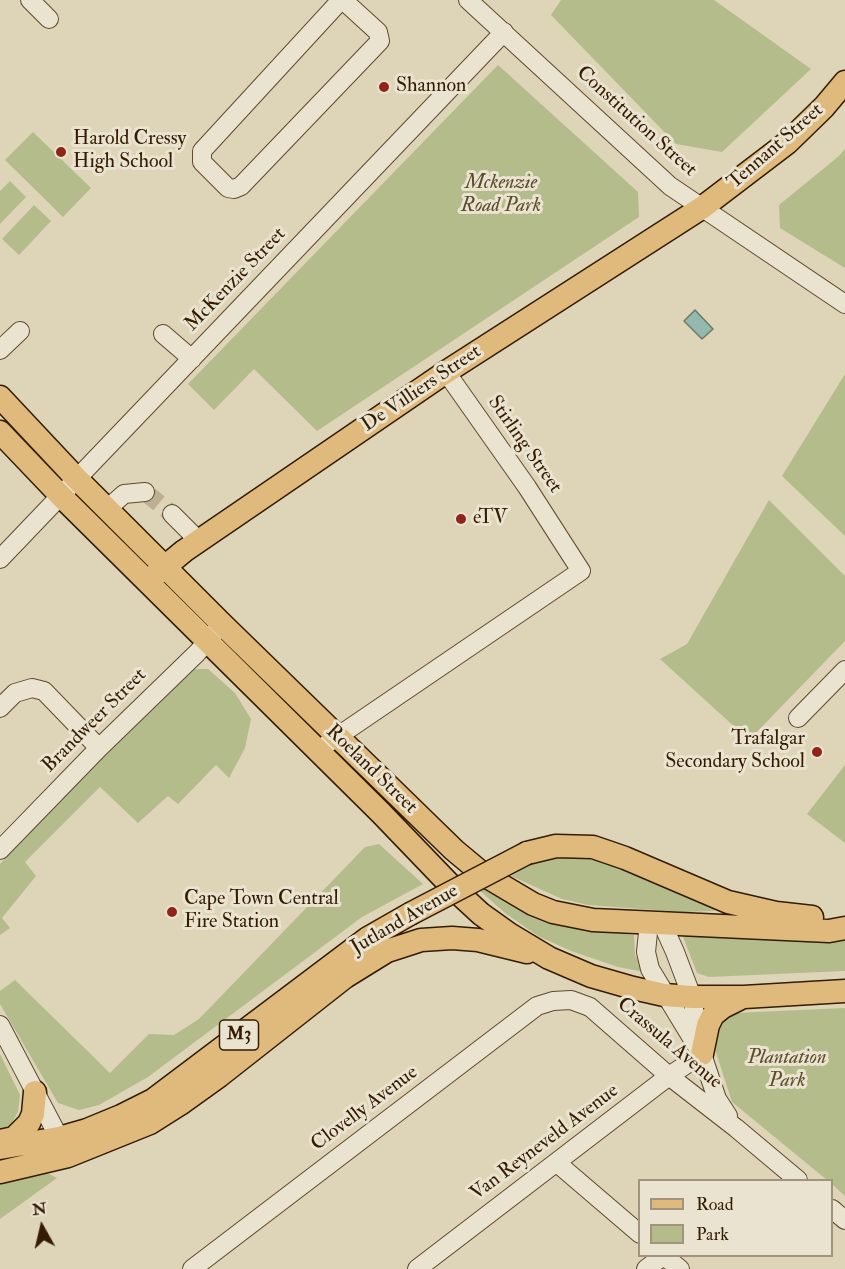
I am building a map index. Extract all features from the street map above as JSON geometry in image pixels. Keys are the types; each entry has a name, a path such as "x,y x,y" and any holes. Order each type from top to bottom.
{"main road":[{"name":"Tennant Street","path":"703,207 787,142 844,86"},
{"name":"De Villiers Street","path":"148,581 199,541 446,372 703,207"},
{"name":"Roeland Street","path":"0,397 106,509 222,624 454,850 484,875 533,904 593,920 829,931 845,925"},
{"name":"Roeland Street","path":"0,432 61,496 481,914 549,958"},
{"name":"Jutland Avenue","path":"0,1148 64,1147 153,1100 368,938 527,854 556,846 593,847 625,858 728,902 776,913 829,919 845,925"},
{"name":"Jutland Avenue","path":"0,1172 64,1147 150,1123 175,1108 345,977 402,945 438,938 463,938 549,958"},
{"name":"M3","path":"549,958 591,976 664,995 692,998 845,992"},
{"path":"702,1054 708,1025 713,1015 723,1007 744,997"},
{"path":"0,1141 14,1138 29,1123 33,1114 35,1092"}],"street":[{"path":"30,0 50,19"},
{"path":"342,0 380,34 380,41 241,186 234,189 228,188 202,162 202,151 342,0"},
{"name":"Constitution Street","path":"468,0 670,186 845,304"},
{"name":"McKenzie Street","path":"0,559 504,32"},
{"path":"0,350 20,331"},
{"path":"163,334 192,359"},
{"name":"Stirling Street","path":"337,737 581,571 446,372"},
{"path":"106,509 124,494 146,492"},
{"path":"172,514 199,541"},
{"path":"564,545 578,554 589,554"},
{"name":"Brandweer Street","path":"0,850 99,748 197,653 222,624"},
{"path":"798,718 845,670"},
{"path":"0,708 15,693 32,688 44,691 99,748"},
{"path":"317,750 337,737"},
{"name":"Crassula Avenue","path":"656,923 647,957 654,978 702,1054"},
{"name":"Crassula Avenue","path":"656,923 679,962 692,998 702,1054 717,1099 736,1128"},
{"name":"Crassula Avenue","path":"571,1000 590,1007 669,1076 797,1179"},
{"name":"Clovelly Avenue","path":"192,1269 537,1006 553,1001 571,1000"},
{"path":"0,1025 64,1147"},
{"name":"Van Reyneveld Avenue","path":"417,1269 669,1076 702,1054"},
{"path":"557,1163 638,1233"},
{"path":"833,1211 845,1220"},
{"path":"646,1269 663,1257"},
{"path":"665,1257 680,1269"}],"green space":[{"path":"561,0 714,0 811,69 722,152 676,144 551,15"},
{"name":"Mckenzie Road Park","path":"498,65 638,192 639,217 317,431 254,369 214,410 188,384"},
{"path":"33,132 91,188 63,217 5,160"},
{"path":"845,149 845,268 780,228 779,205"},
{"path":"10,181 26,197 0,224 0,191"},
{"path":"34,205 51,221 19,255 2,239"},
{"path":"845,374 845,536 782,476"},
{"path":"769,500 845,576 845,641 749,740 660,659 687,644"},
{"path":"192,669 208,669 235,693 251,719 245,748 229,778 216,765 178,804 168,796 138,823 100,787 25,862 36,876 2,918 10,928 0,935 0,864 176,679"},
{"path":"845,765 845,843 807,814"},
{"path":"427,833 579,929 634,935 635,955 645,972 618,967 571,951 538,936 505,913 478,889"},
{"path":"379,844 423,884 362,917 148,1077 99,1105 79,1110 58,1103 0,1004 0,991 15,980 110,1073 149,1034 174,1035 199,1019 365,847"},
{"path":"567,855 604,858 715,907 714,911 683,912 588,905 562,899 511,876 540,859"},
{"path":"682,934 845,936 845,971 709,977 697,973"},
{"name":"Plantation Park","path":"845,1008 845,1196 833,1185 833,1179 826,1179 732,1102 712,1040 716,1023 734,1013"},
{"path":"0,1054 20,1095 18,1112 10,1126 0,1130"},
{"path":"43,1171 57,1178 0,1219 0,1180"}],"water":[{"path":"695,310 713,329 702,339 684,321"}],"tunnel":[{"path":"145,492 172,514"}],"place":[{"name":"Shannon","path":"384,87"},
{"name":"Harold Cressy High School","path":"61,152"},
{"name":"eTV","path":"461,519"},
{"name":"Trafalgar Secondary School","path":"817,752"},
{"name":"Cape Town Central Fire Station","path":"172,912"}]}
